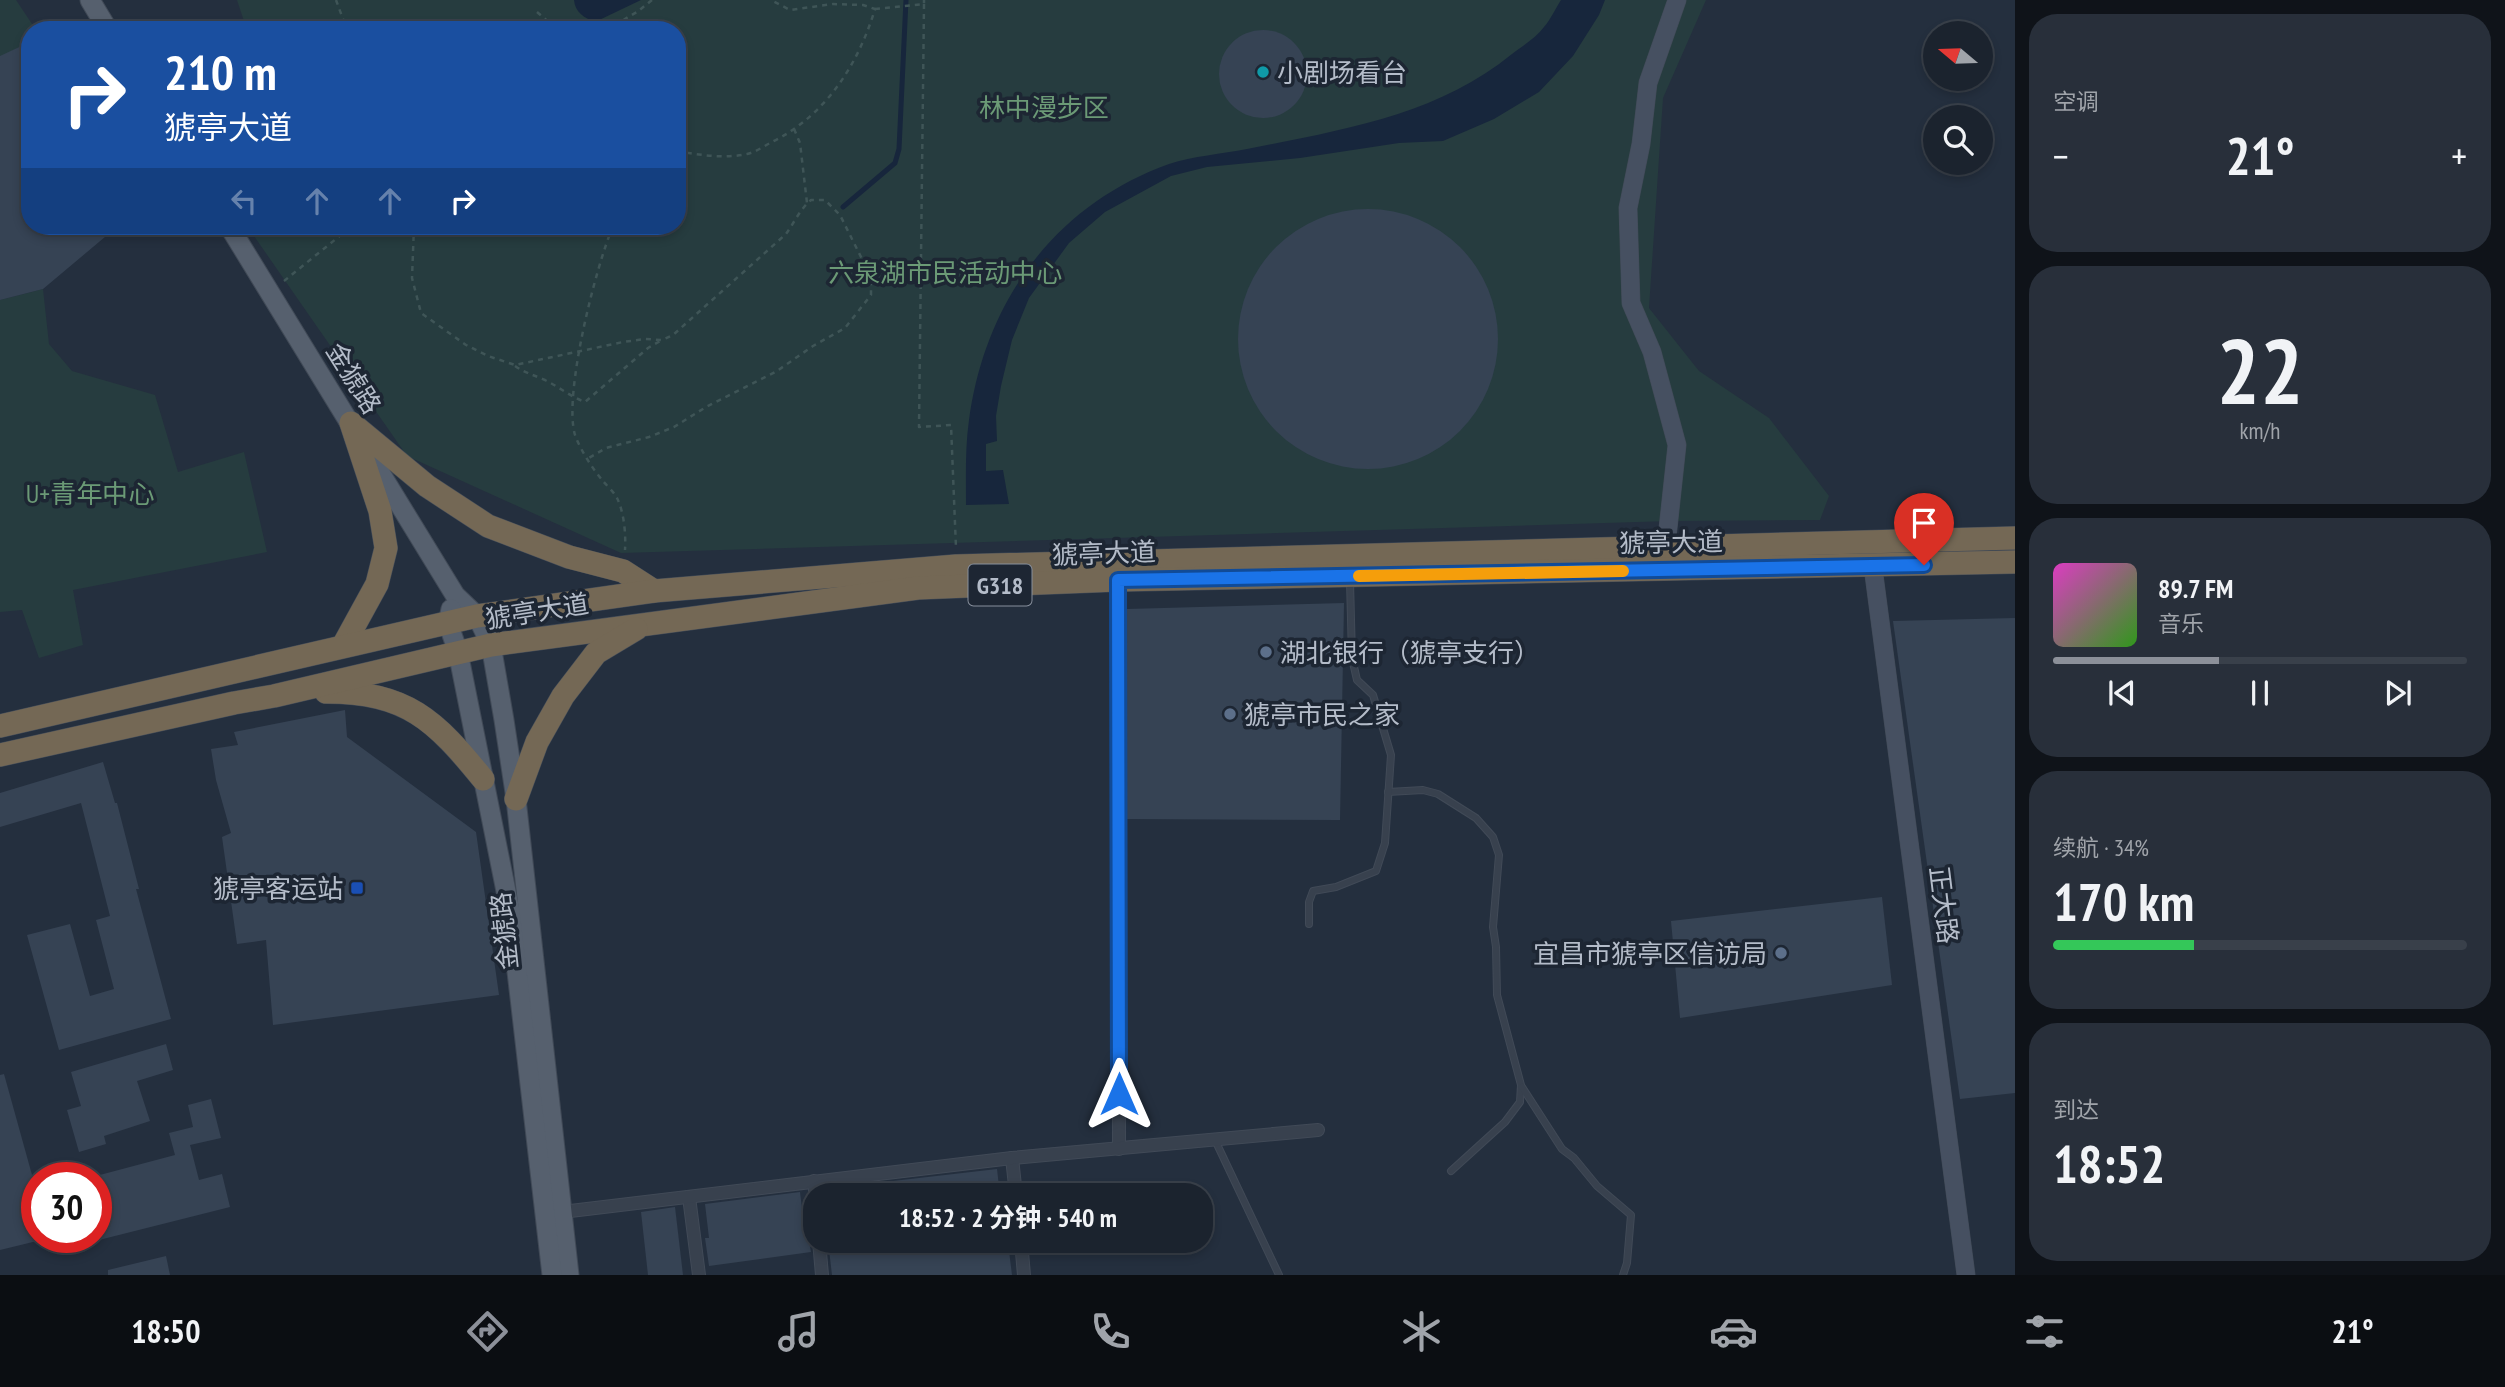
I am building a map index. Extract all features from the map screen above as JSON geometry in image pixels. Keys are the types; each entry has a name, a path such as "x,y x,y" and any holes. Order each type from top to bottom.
{"highway":[{"path":"351,424 427,486 488,526 569,557 623,571 654,591"},
{"path":"343,646 377,584 386,548 380,510 351,424"},
{"name":"猇亭大道","path":"0,726 477,616 654,591 956,566 2015,538"},
{"name":"猇亭大道","path":"0,755 221,705 274,696 491,645 918,588 1118,580 1873,567 2015,562"},
{"path":"516,799 537,742 563,696 596,653 647,623"},
{"path":"274,696 351,692 407,708 430,720 450,738 483,779"}],"main road":[{"path":"90,0 103,21"},
{"path":"1666,547 1677,445 1652,352 1631,303 1628,208 1641,144 1648,83 1677,0"},
{"name":"金猇路","path":"235,235 455,595 477,616 491,645 516,799 569,1275"},
{"name":"正大路","path":"1869,542 1966,1275"},
{"path":"448,623 455,595"},
{"name":"金猇路","path":"448,623 458,652 510,911 552,1275"}],"street":[{"path":"1118,580 1119,1149"},
{"path":"562,1212 1012,1158 1318,1130"},
{"path":"1012,1158 1015,1183"},
{"path":"688,1197 699,1275"},
{"path":"820,1253 822,1275"},
{"path":"1022,1253 1024,1275"}],"lane":[{"path":"1309,924 1309,902 1313,891 1336,887 1376,871 1385,844 1391,755 1373,695 1357,680 1352,658 1349,576"},
{"path":"1388,792 1423,790 1438,794 1476,818 1493,837 1499,856 1493,927 1497,995 1521,1085 1562,1149 1574,1158 1597,1186 1631,1215 1627,1263 1623,1275"},
{"path":"1451,1171 1505,1122 1520,1102 1521,1085"},
{"path":"1216,1140 1279,1275"}],"path":[{"path":"336,0 344,21"},
{"path":"621,21 652,0"},
{"path":"771,0 790,10 809,6 863,5 875,9 924,2 919,427 951,425 956,566"},
{"path":"808,0 809,6"},
{"path":"686,152 715,157 749,154 794,129 829,99 852,66 868,33 875,9"},
{"path":"537,12 545,21"},
{"path":"794,129 800,142 807,203"},
{"path":"414,235 412,278 421,313 466,345 514,365 526,374 544,380 585,402 649,348 673,335 786,234 811,200 825,200 840,215 871,277 871,295 845,328 777,371 705,407 674,427 649,437 606,448 587,459"},
{"path":"279,285 341,235"},
{"path":"610,235 594,288 580,351 571,418 576,437 587,459 616,496 625,542 623,571"},
{"path":"514,365 645,339 662,340"}],"green space":[{"path":"0,0 16,0 30,21 21,21 21,46 0,57"},
{"name":"六泉湖市民活动中心","path":"237,0 1706,0 1663,98 1649,308 1699,371 1769,418 1829,496 1820,520 1670,521 621,553 407,456 253,235 686,235 686,21 244,21"},
{"name":"U+青年中心","path":"43,289 49,344 72,371 155,395 178,472 244,452 267,552 73,590 83,645 39,658 22,610 0,612 0,300"}],"water":[{"path":"574,0 641,0 597,21 587,19 576,8"},
{"path":"1561,0 1605,0 1599,15 1573,56 1539,92 1494,119 1443,141 1399,143 1300,158 1207,167 1171,176 1105,212 1069,243 1029,298 1012,340 996,416 997,441 986,444 986,471 1003,470 1009,504 966,505 969,420 978,377 991,336 1009,298 1032,263 1060,232 1092,205 1128,182 1169,164 1352,127 1386,118 1452,92 1483,75 1533,38 1541,31"}],"building":[{"name":"小剧场看台","path":"1254,30 1272,30 1288,37 1300,49 1307,65 1307,83 1300,99 1288,111 1272,118 1254,118 1238,111 1226,99 1219,83 1219,65 1226,49 1238,37"},
{"path":"21,46 21,235 107,235 43,289 0,300 0,56"},
{"path":"1368,209 1418,219 1440,231 1460,247 1476,267 1488,289 1498,339 1488,389 1476,411 1460,431 1440,447 1418,459 1368,469 1318,459 1296,447 1276,431 1260,411 1248,389 1238,339 1248,289 1260,267 1276,247 1296,231 1318,219"},
{"name":"猇亭市民之家","path":"1344,603 1340,820 1127,819 1127,609"},
{"path":"2015,618 2015,1093 1960,1099 1893,621"},
{"name":"猇亭客运站","path":"345,710 347,737 476,832 499,995 273,1025 266,940 237,944 222,837 231,833 216,780 211,749 238,745 234,732"},
{"path":"103,762 117,803 139,889 136,889 171,1019 59,1050 27,935 70,924 90,996 114,989 96,920 110,916 81,803 0,827 0,793"},
{"name":"宜昌市猇亭区信访局","path":"1882,897 1892,985 1680,1018 1671,921"},
{"path":"166,1044 173,1070 137,1081 150,1121 104,1136 106,1144 79,1152 67,1110 81,1106 71,1072"},
{"path":"4,1074 28,1162 21,1162 21,1245 0,1250 0,1075"},
{"path":"211,1099 221,1138 190,1145 199,1180 222,1174 230,1207 112,1237 112,1172 175,1155 169,1133 193,1127 188,1105"},
{"path":"997,1169 999,1183 876,1183"},
{"path":"800,1192 804,1253 709,1266 705,1238 709,1238 705,1204"},
{"path":"675,1207 683,1275 648,1275 641,1212"},
{"path":"829,1253 1009,1253 1012,1275 832,1275"},
{"path":"166,1256 170,1275 108,1275 108,1270"}],"waterway":[{"path":"843,207 895,163 899,149 906,0"}],"slow traffic":[{"path":"1359,576 1623,571"}],"place":[{"name":"小剧场看台","path":"1263,72"},
{"name":"湖北银行（猇亭支行）","path":"1266,652"},
{"name":"猇亭市民之家","path":"1230,714"},
{"name":"猇亭客运站","path":"357,888"},
{"name":"宜昌市猇亭区信访局","path":"1781,953"}],"route":[{"path":"1119,1094 1118,580 1924,565"}],"park label":[{"name":"林中漫步区","path":"1044,107"}]}
